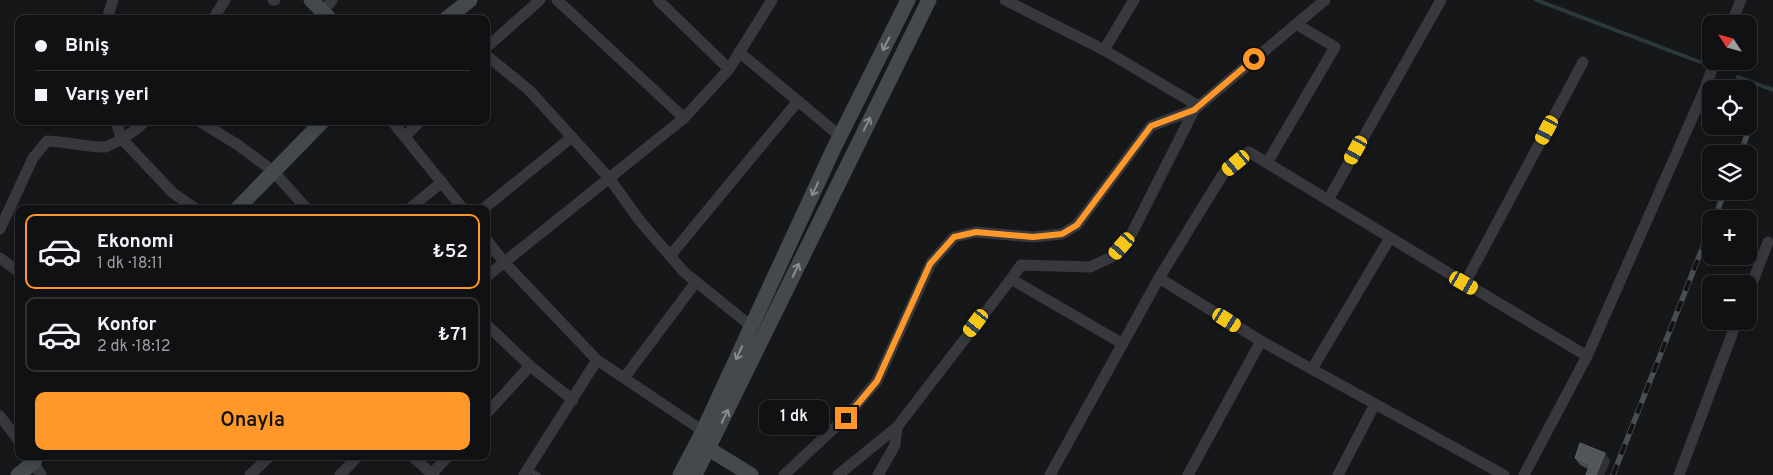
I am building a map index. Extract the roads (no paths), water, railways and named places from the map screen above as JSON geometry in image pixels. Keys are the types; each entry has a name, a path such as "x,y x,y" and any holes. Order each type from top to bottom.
{"main road":[{"path":"311,0 328,10"},
{"path":"451,15 470,0"},
{"path":"695,475 702,447 703,431 840,136 908,0"},
{"path":"680,475 702,447 929,0"},
{"path":"241,205 319,125"},
{"path":"840,136 857,144"},
{"path":"702,447 751,475"},
{"path":"18,475 35,462"}],"street":[{"path":"108,15 113,0"},
{"path":"216,15 225,0"},
{"path":"490,44 540,0"},
{"path":"557,0 684,118"},
{"path":"658,0 729,69"},
{"path":"490,274 684,118 729,69 772,0"},
{"path":"1007,0 1104,50 1195,107"},
{"path":"1104,50 1134,0"},
{"path":"784,475 846,418 877,381 930,264 954,237 976,232 1033,237 1062,234 1077,225 1151,126 1195,107 1325,0"},
{"path":"1328,200 1441,0"},
{"path":"1735,15 1741,0"},
{"path":"1267,163 1335,47 1296,24"},
{"path":"740,52 840,136"},
{"path":"490,58 529,90 572,137 609,178 640,221 670,256 696,282 751,326"},
{"path":"1464,283 1583,62"},
{"path":"1524,475 1587,356 1712,70"},
{"path":"670,256 798,101"},
{"path":"838,475 897,428 1021,264 1090,267 1112,257 1131,235 1195,107"},
{"path":"117,125 121,138 173,193 188,205"},
{"path":"0,229 33,158 47,141 64,141 105,147 142,125"},
{"path":"206,125 238,145 273,171 303,205"},
{"path":"395,125 460,205"},
{"path":"405,137 416,125"},
{"path":"488,205 572,137"},
{"path":"1050,475 1159,278 1222,174 1249,152 1587,356"},
{"path":"414,205 442,182"},
{"path":"1312,369 1390,238"},
{"path":"1755,275 1768,242"},
{"path":"490,244 504,262 597,360 703,431"},
{"path":"0,258 15,269"},
{"path":"1159,278 1261,341 1504,475"},
{"path":"1011,279 1123,344"},
{"path":"624,378 696,282"},
{"path":"490,328 530,366 573,400"},
{"path":"1679,475 1734,330"},
{"path":"1188,475 1261,341"},
{"path":"530,473 597,360"},
{"path":"490,410 530,366"},
{"path":"1338,475 1375,404"},
{"path":"0,416 15,436"},
{"path":"878,475 895,445 897,428"},
{"path":"250,475 266,460"},
{"path":"340,475 354,460"},
{"path":"416,460 432,475 445,460"}],"waterway":[{"path":"1536,0 1700,62"},
{"path":"1738,77 1773,90"}],"railway":[{"path":"1743,145 1747,135"},
{"path":"1718,210 1721,200"},
{"path":"1613,475 1702,249"}]}
